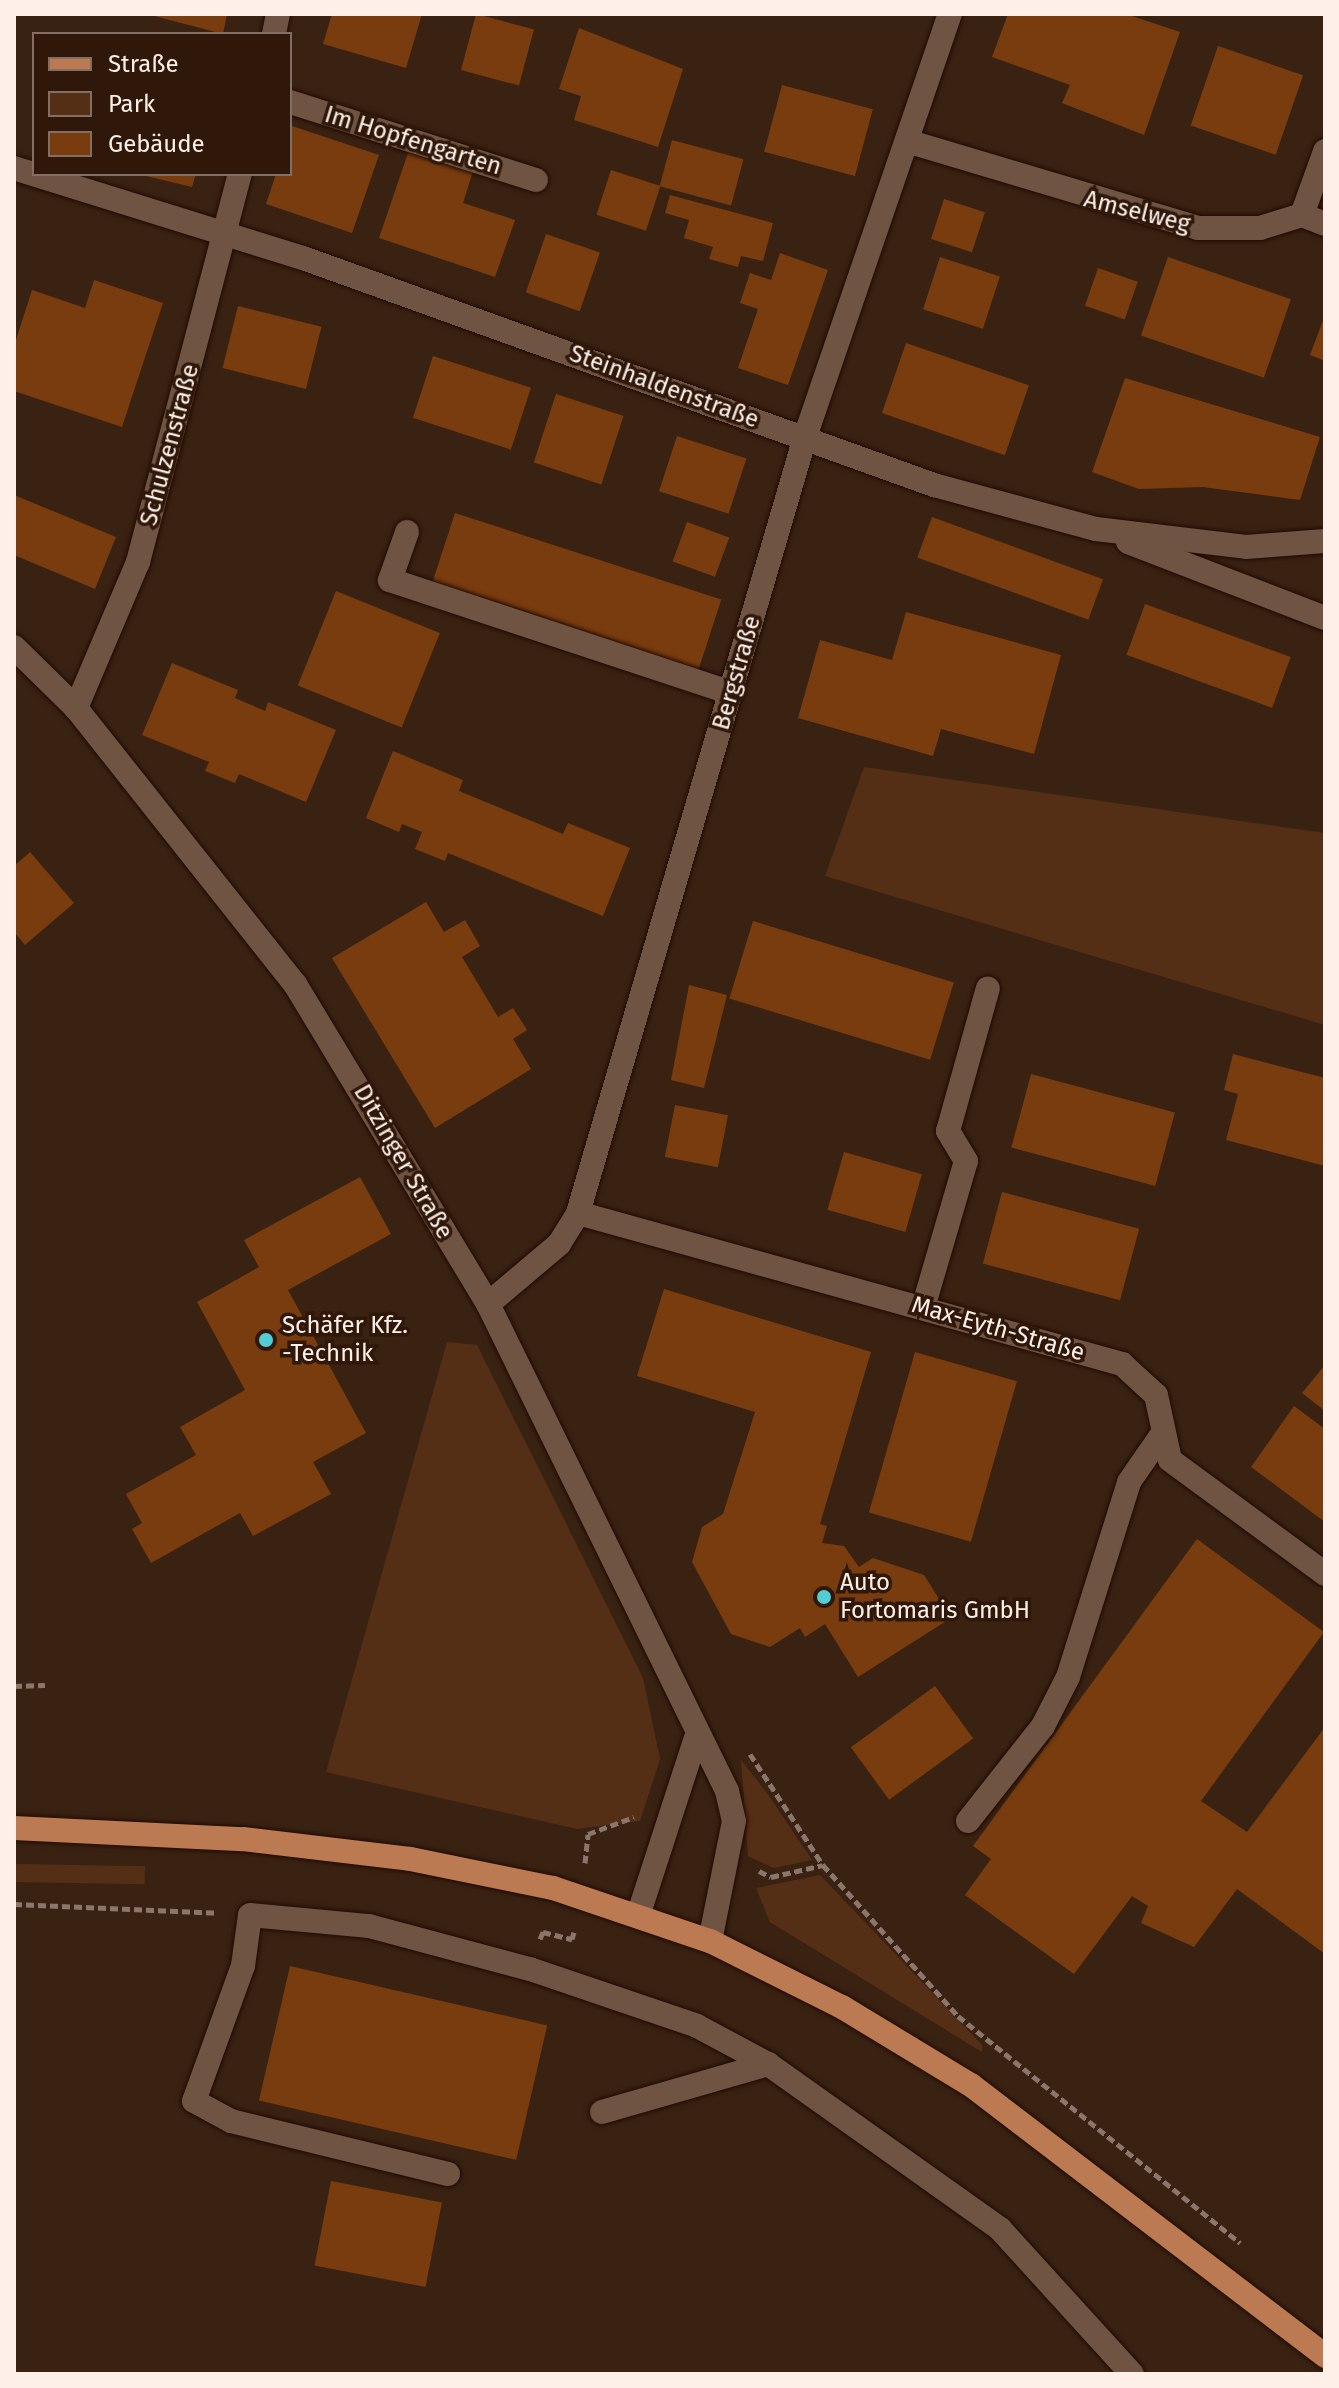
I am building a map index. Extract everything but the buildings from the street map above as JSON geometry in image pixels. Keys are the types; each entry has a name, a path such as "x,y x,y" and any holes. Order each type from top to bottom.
{"main road":[{"path":"14,1828 243,1839 410,1859 581,1896 710,1941 842,2007 971,2085 1325,2356"}],"street":[{"name":"Bergstraße","path":"488,1304 559,1244 578,1213 805,437 910,142 950,14"},
{"name":"Im Hopfengarten","path":"292,103 536,180"},
{"name":"Amselweg","path":"910,142 1198,228 1260,228 1314,219 1325,151"},
{"name":"Steinhaldenstraße","path":"38,176 805,437 934,485 1096,529 1246,547 1325,541"},
{"name":"Schulzenstraße","path":"76,708 109,644 138,562 239,176"},
{"path":"1096,529 1325,618"},
{"path":"407,532 390,580 731,693"},
{"name":"Ditzinger Straße","path":"14,647 76,708 295,984 488,1304 568,1480 688,1703 696,1738 727,1791 734,1821 710,1941"},
{"path":"923,1308 966,1161 948,1131 988,988"},
{"name":"Max-Eyth-Straße","path":"578,1213 1122,1364 1156,1395 1160,1437 1170,1460 1325,1574"},
{"path":"968,1821 1043,1726 1068,1677 1129,1482 1160,1437"},
{"path":"638,1916 696,1738"},
{"path":"448,2174 231,2121 194,2101 243,1966 250,1915 369,1926 530,1969 697,2026 768,2064 1000,2229 1132,2374"},
{"path":"602,2112 768,2064"}],"path":[{"path":"14,1686 45,1685"},
{"path":"743,1743 823,1865 958,2016 1247,2248"},
{"path":"530,1969 543,1932 572,1939 581,1896"},
{"path":"14,1904 250,1915"}],"green space":[{"path":"864,767 1325,833 1325,1025 825,876"},
{"path":"447,1342 477,1345 643,1678 660,1759 640,1821 577,1829 326,1772"},
{"path":"741,1760 812,1860 774,1868 748,1856"},
{"path":"14,1864 145,1866 145,1884 14,1882"},
{"path":"820,1875 982,2045 982,2052 770,1922 756,1888"}],"place":[{"name":"Schäfer Kfz. -Technik","path":"266,1340"},
{"name":"Auto Fortomaris GmbH","path":"824,1597"}]}
